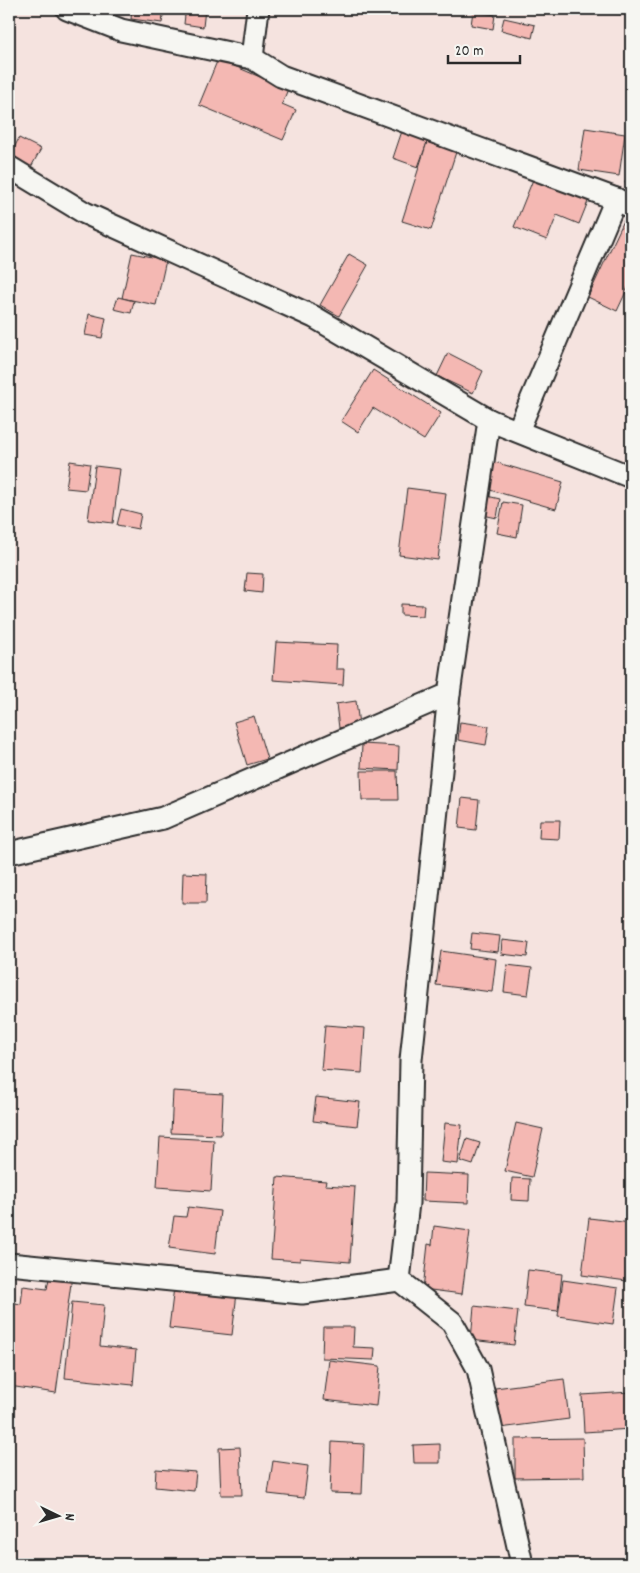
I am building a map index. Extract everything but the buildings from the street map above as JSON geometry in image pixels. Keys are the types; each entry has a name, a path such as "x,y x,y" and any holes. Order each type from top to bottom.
{"street":[{"path":"67,9 121,30 252,58 281,76 624,203 518,431"},
{"path":"252,58 258,9"},
{"path":"9,167 85,213 314,317 489,420 631,477"},
{"path":"399,1280 408,1203 410,1060 450,694 489,420"},
{"path":"9,853 164,818 450,694"},
{"path":"9,1264 302,1293 399,1280 452,1322 478,1369 522,1564"}]}
